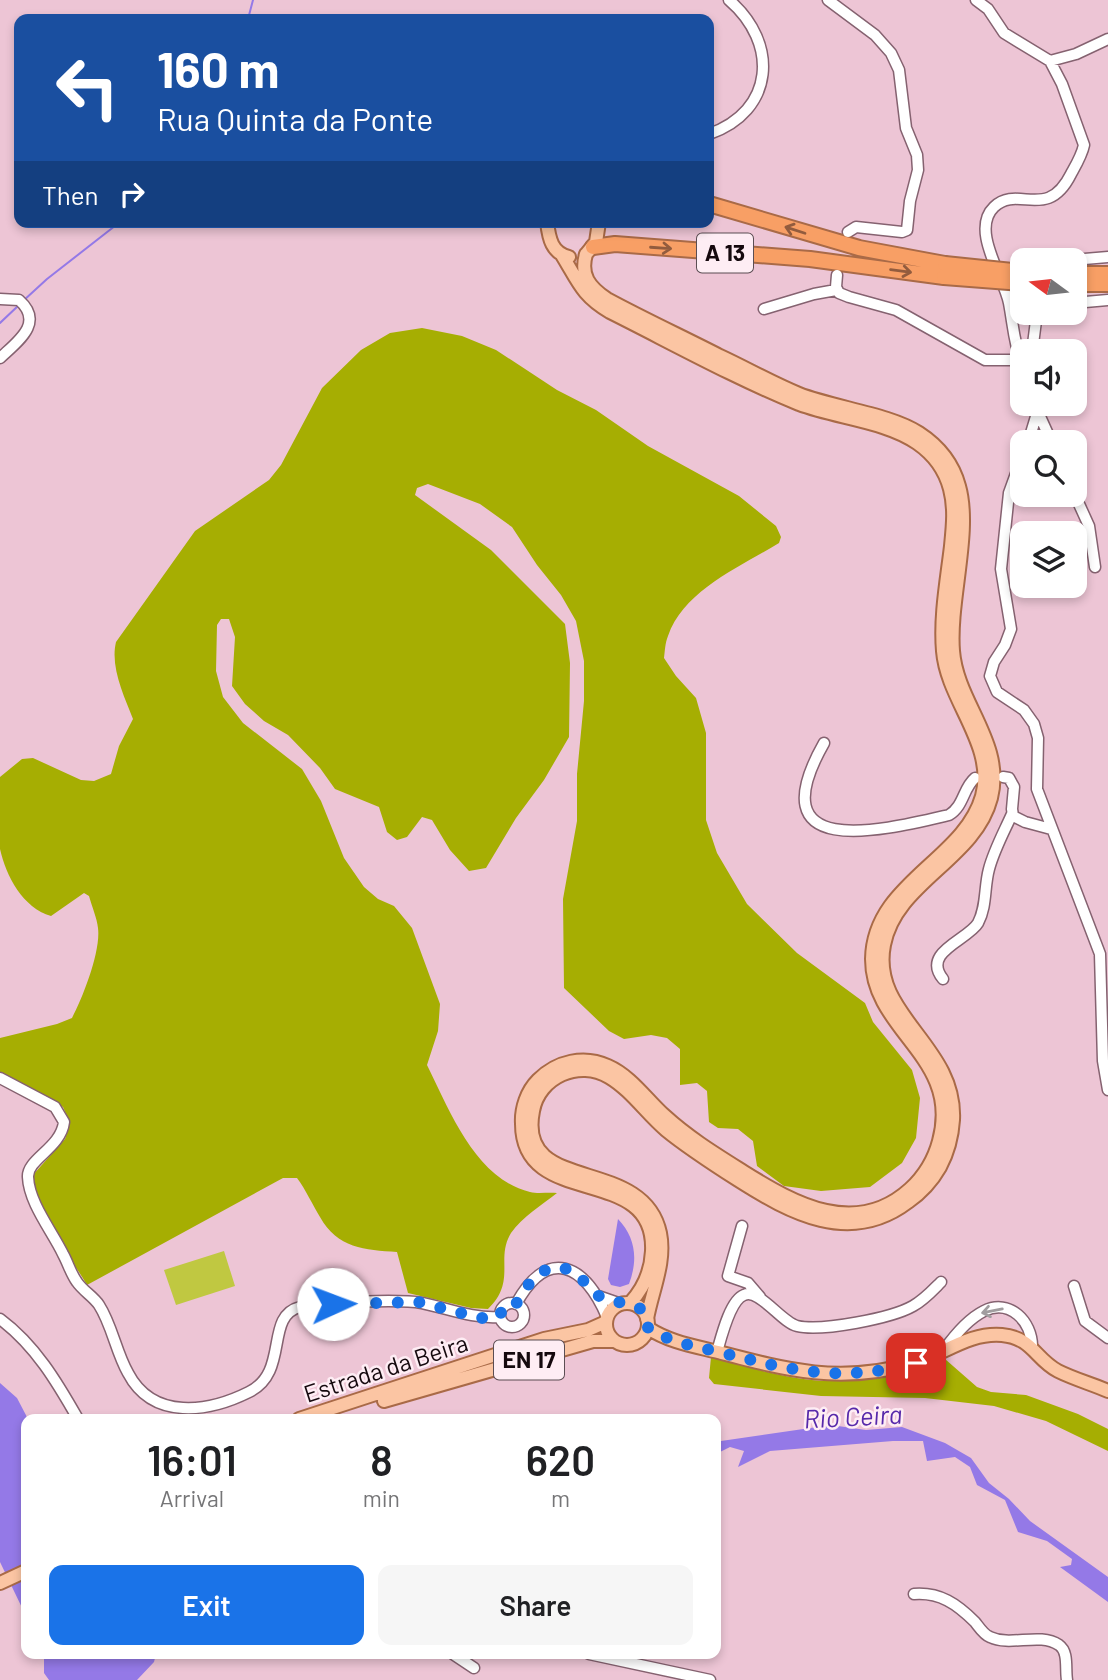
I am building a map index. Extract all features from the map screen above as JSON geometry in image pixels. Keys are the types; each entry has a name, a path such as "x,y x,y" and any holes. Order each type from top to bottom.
{"highway":[{"name":"A 13","path":"714,205 945,270 1010,281"},
{"name":"A 13","path":"594,239 615,244 858,265 1010,272"},
{"path":"1087,274 1108,274"},
{"path":"1087,284 1108,284"}],"main road":[{"path":"548,229 554,248 562,255 581,290 592,301 610,312 785,398 906,437 933,457 947,479 953,508 943,626 945,667 984,766 982,796 972,817 895,899 883,916 874,942 873,969 880,997 888,1012 930,1067 943,1107 943,1125 936,1152 925,1172 904,1194 880,1208 852,1213 826,1212 806,1206 717,1156 670,1120 621,1073 600,1062 585,1060 562,1064 541,1077 530,1091 523,1109 522,1127 529,1152 540,1165 561,1179 609,1191 624,1198 647,1224 652,1244 649,1271 643,1287 626,1303 615,1306 606,1319 609,1336 625,1345 686,1345 791,1370 829,1375 916,1363 987,1335 1013,1337 1032,1346 1056,1370 1108,1391"},
{"path":"562,255 573,258 594,239"},
{"path":"594,239 584,264 585,276 593,289 607,299 800,394 911,428 928,439 942,453 957,480 963,508 953,626 954,663 987,739 994,769 990,800 979,825 966,842 902,906 884,941 882,960 887,987 898,1009 940,1066 947,1081 953,1112 951,1136 944,1160 931,1181 910,1201 890,1214 866,1221 840,1223 818,1220 763,1195 700,1156 660,1125 623,1087 600,1073 584,1070 566,1073 551,1081 539,1093 533,1110 532,1127 535,1141 547,1158 567,1171 628,1189 650,1211 658,1225 661,1259 648,1323 644,1336 637,1343"},
{"path":"626,1303 641,1308 648,1323 686,1345"},
{"name":"Estrada da Beira","path":"337,1414 473,1376 583,1338 606,1319"},
{"name":"Estrada da Beira","path":"315,1414 544,1339 583,1338 614,1341"},
{"path":"0,1583 21,1573"},
{"path":"0,1590 21,1580"}],"street":[{"path":"714,132 743,114 752,103 762,75 762,53 756,33 749,20 729,0"},
{"path":"828,0 875,35 891,53 899,70 906,128 917,155 918,170 909,201 907,230 902,232 856,227 848,232"},
{"path":"976,0 988,9 1004,33 1050,61 1083,139 1083,149 1059,194 1042,200 1007,200 999,203 991,211 986,225 989,248 1007,295 1014,339"},
{"path":"1050,61 1076,54 1108,39"},
{"path":"1087,259 1108,257"},
{"path":"836,290 838,275"},
{"path":"764,309 836,290 849,297 896,310 985,360 1010,362"},
{"path":"0,299 19,300 29,312 29,325 23,336 0,358"},
{"path":"1087,302 1108,300"},
{"path":"1010,490 1001,574 1011,623 1005,645 991,669 991,682 998,692 1024,710 1034,724 1038,738 1037,789 1105,966 1103,1061 1108,1090"},
{"path":"1080,507 1089,526 1095,567"},
{"path":"824,743 806,781 804,797 814,818 838,831 883,830 949,815 957,809 969,784 975,778"},
{"path":"943,979 938,971 939,960 947,947 968,934 978,923 985,899 989,868 1012,814 1013,783 1009,778 1003,777"},
{"path":"1012,814 1019,820 1051,829"},
{"path":"0,1078 55,1107 64,1122 59,1139 29,1171 28,1179 43,1221 63,1253 76,1282 101,1308 127,1373 145,1394 162,1404 191,1410 210,1408 258,1387 271,1373 280,1325 284,1318 302,1307 418,1302 481,1318 499,1317"},
{"path":"742,1226 728,1276 748,1283 789,1323 822,1328 910,1308 941,1282"},
{"path":"516,1304 536,1276 553,1267 564,1268 574,1273 598,1296 606,1319"},
{"path":"1074,1286 1085,1321 1108,1339"},
{"path":"717,1352 728,1318 738,1299 749,1293 761,1298"},
{"path":"598,1296 626,1303"},
{"path":"511,1303 522,1308 524,1315 520,1325 513,1328 506,1327 499,1317 504,1306 511,1303"},
{"path":"944,1350 967,1324 984,1311 995,1308 1008,1309 1021,1317 1029,1326 1032,1346"},
{"path":"0,1320 16,1331 36,1352 75,1414"},
{"path":"914,1594 947,1598 964,1611 988,1637 998,1640 1053,1642 1062,1647 1066,1654 1064,1667 1067,1680"},
{"path":"460,1659 474,1668"},
{"path":"612,1659 710,1680"}],"green space":[{"path":"224,1251 235,1286 176,1305 164,1270"}],"shaded area":[{"path":"422,328 462,336 496,350 557,390 596,410 648,446 739,496 776,526 781,537 779,543 715,581 687,605 668,636 664,658 696,698 706,733 706,820 717,853 747,904 797,953 865,1003 873,1022 912,1070 920,1098 916,1138 902,1163 870,1187 821,1191 784,1186 757,1166 753,1141 738,1129 718,1128 709,1122 707,1091 697,1083 680,1085 680,1049 667,1038 651,1035 624,1039 609,1031 564,988 563,899 577,821 577,774 584,701 584,661 576,621 561,595 512,527 480,504 428,484 417,488 415,495 491,550 565,624 570,663 569,737 486,868 469,871 450,850 432,820 422,817 407,837 397,840 387,832 379,807 335,789 320,768 288,735 264,721 245,704 232,686 235,637 229,619 221,619 217,625 216,671 223,697 243,723 302,769 321,801 344,858 364,887 378,899 394,906 412,928 440,1004 438,1031 427,1065 466,1140 494,1173 511,1185 533,1193 557,1193 526,1216 511,1233 505,1252 502,1289 488,1309 471,1308 408,1293 397,1252 363,1248 343,1241 327,1227 297,1178 283,1178 87,1285 46,1218 32,1176 65,1139 70,1123 63,1107 0,1074 0,1038 72,1018 94,961 98,938 97,924 89,896 84,893 51,916 32,906 17,890 0,849 0,777 22,759 33,758 81,780 94,781 111,774 119,746 133,719 116,671 116,642 195,531 269,480 281,465 322,388 361,350 390,333"},
{"path":"618,1219 629,1234 634,1250 634,1266 629,1284 620,1287 611,1285 608,1279"},
{"path":"711,1357 784,1376 828,1381 888,1374 945,1359 977,1387 991,1392 1026,1395 1078,1414 1108,1429 1108,1451 1046,1421 994,1406 925,1398 821,1396 714,1384 709,1378"},
{"path":"0,1383 17,1398 25,1414 21,1414 21,1606 0,1562"},
{"name":"Rio Ceira","path":"831,1425 866,1430 902,1427 945,1443 971,1458 989,1483 1030,1521 1108,1577 1108,1602 1060,1567 1071,1565 1072,1559 1047,1541 1018,1532 1005,1500 977,1485 970,1467 955,1457 927,1461 923,1441 770,1451 738,1467 744,1451 730,1447 721,1452 721,1441"},
{"path":"44,1659 155,1659 137,1680 49,1680 44,1673"}],"waterway":[{"path":"249,14 253,0"},
{"path":"23,301 112,228"},
{"path":"0,323 19,305"}],"route":[{"path":"333,1304 418,1302 481,1318 499,1317 504,1306 516,1304 536,1276 542,1271 558,1267 578,1276 598,1296 641,1308 645,1313 648,1328 686,1345 804,1373 829,1375 856,1374 916,1363"}]}
